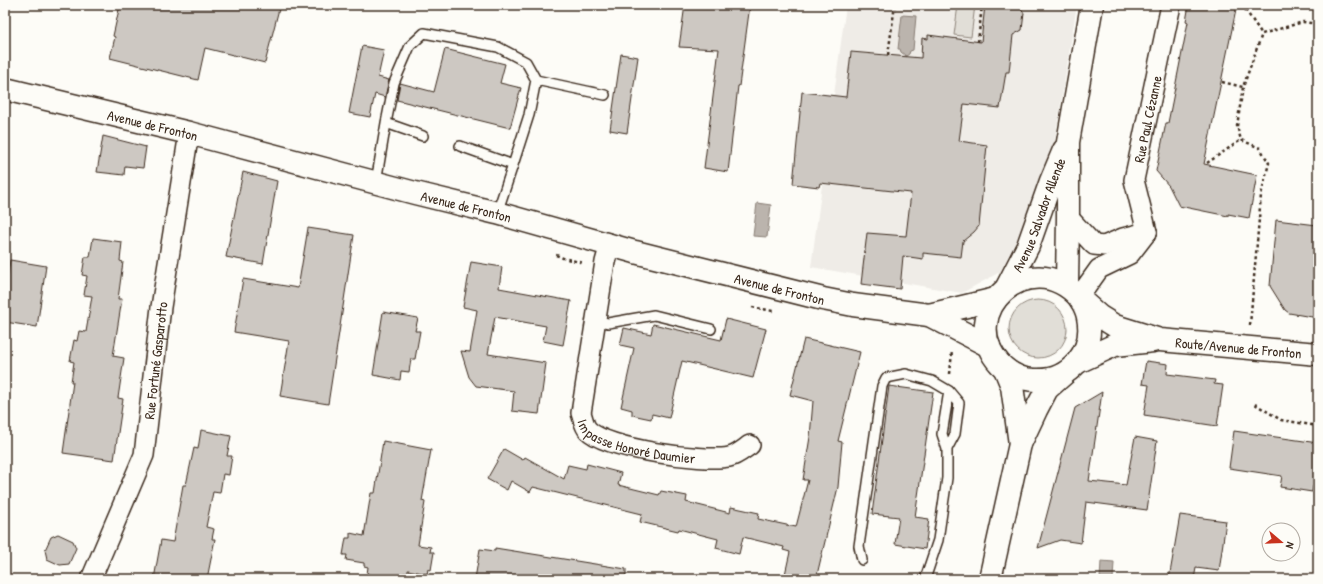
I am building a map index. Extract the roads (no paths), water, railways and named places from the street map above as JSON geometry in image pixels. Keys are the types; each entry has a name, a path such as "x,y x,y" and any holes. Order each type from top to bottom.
{"main road":[{"name":"Avenue Salvador Allende","path":"1075,294 1068,217 1068,142 1092,5"},
{"name":"Avenue de Fronton","path":"5,89 190,133 497,213 635,252 823,299 853,305 929,315 989,346"},
{"name":"Avenue Salvador Allende","path":"1001,293 1028,246 1051,181 1068,142"},
{"path":"1037,277 1052,279 1075,294 1099,316 1115,326 1160,340 1115,345 1049,380 1033,381 1018,377 1005,369 995,358 989,346 986,334 990,310 1001,293 1021,280 1037,277"},
{"name":"Avenue de Fronton","path":"929,315 982,303 1001,293"},
{"path":"990,579 1020,444 1047,389 1071,368 1086,348 1090,332 1088,315 1075,294"},
{"name":"Route/Avenue de Fronton","path":"1160,340 1318,354"},
{"path":"1005,369 1012,386 1020,444"}],"street":[{"name":"Rue Paul Cézanne","path":"1147,232 1134,180 1171,5"},
{"name":"Rue Fortuné Gasparotto","path":"91,579 144,455 162,307 190,133"},
{"path":"1068,217 1094,245 1104,246 1123,238 1147,232"},
{"path":"1075,294 1099,269 1130,254 1147,232"},
{"name":"Impasse Honoré Daumier","path":"610,244 605,262 581,413 587,430 602,439 659,454 705,458 730,457 750,445"}],"lane":[{"path":"376,182 394,82 410,46 424,33 498,47 526,62 536,80 529,115 497,213"},
{"path":"536,80 605,95"},
{"path":"386,124 423,136"},
{"path":"460,146 513,165"},
{"path":"596,320 608,323 654,315 711,329"},
{"path":"862,560 859,546 882,386 886,378 906,374 932,381 949,391 959,403 955,434 947,449 947,478 938,540 925,579"}]}
